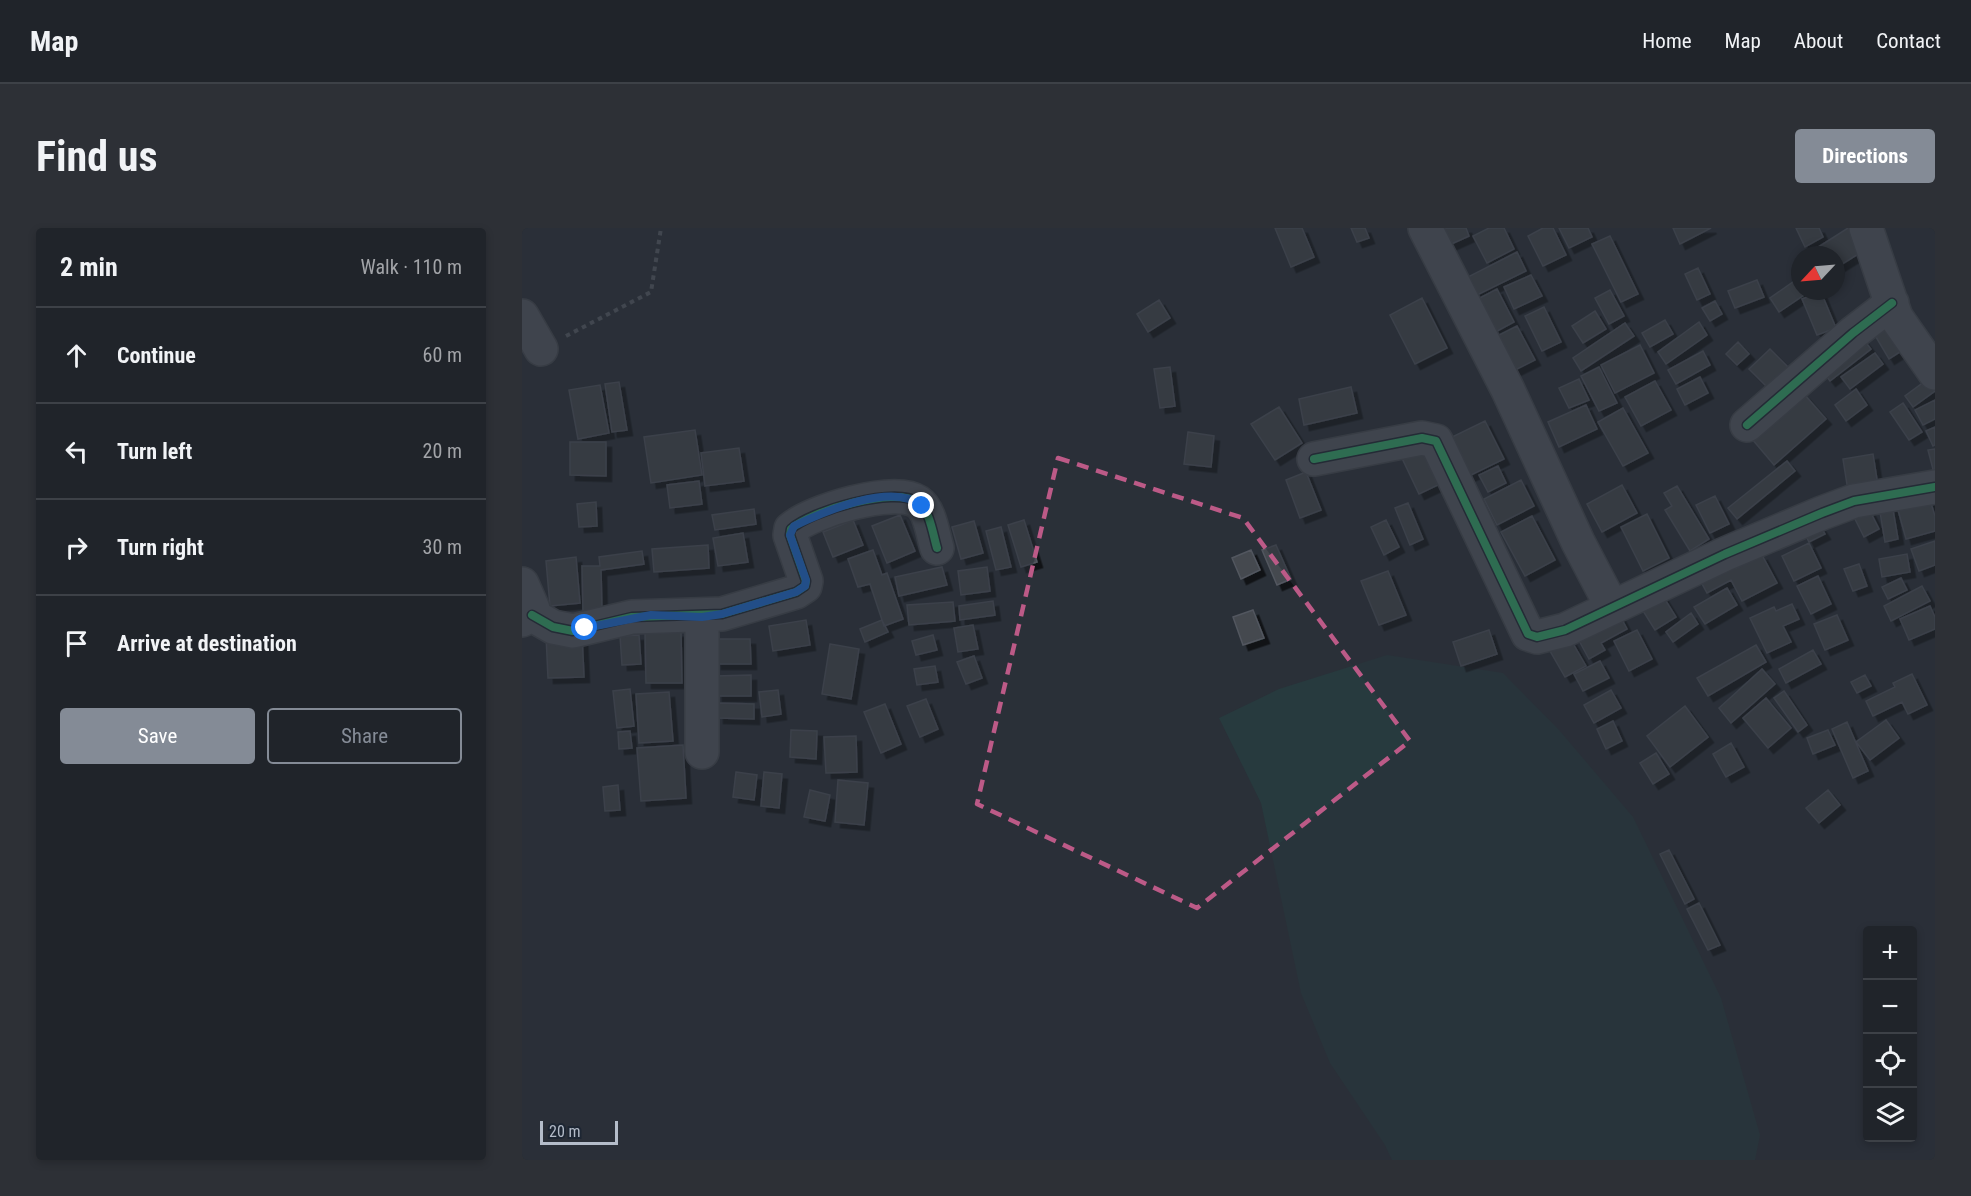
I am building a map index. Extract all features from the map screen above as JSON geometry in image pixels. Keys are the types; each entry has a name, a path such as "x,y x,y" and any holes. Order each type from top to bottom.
{"street":[{"path":"1425,228 1508,390 1578,542 1612,607"},
{"path":"1866,228 1896,317 1935,373"},
{"path":"1747,425 1853,333 1892,303"},
{"path":"522,316 541,349"},
{"path":"1314,459 1422,438 1436,441 1528,634 1537,637 1565,630 1725,554 1854,501 1935,487"},
{"path":"522,584 532,602 527,617 553,627 573,631 651,615 702,617 755,606 802,590 805,586 804,574 790,531 794,526 827,511 882,497 912,500 922,506 937,548"},
{"path":"702,617 702,752"}],"path":[{"path":"541,349 651,292 661,228"}],"highlighted area":[{"path":"1058,458 1243,518 1410,741 1197,908 977,804"}],"green space":[{"path":"1387,655 1503,673 1559,730 1633,817 1721,998 1760,1135 1755,1160 1392,1160 1385,1145 1330,1063 1301,993 1261,803 1219,718 1279,689"}],"building":[{"path":"1275,228 1302,228 1314,257 1291,267"},
{"path":"1351,228 1365,228 1369,238 1357,242"},
{"path":"1438,228 1466,228 1469,236 1447,246"},
{"path":"1489,228 1504,228 1514,249 1487,263 1473,236"},
{"path":"1543,228 1553,228 1566,255 1543,266 1528,236"},
{"path":"1559,228 1588,228 1592,237 1569,248"},
{"path":"1673,228 1711,228 1680,244"},
{"path":"1796,228 1819,228 1823,237 1805,246"},
{"path":"1848,228 1856,228 1868,248 1845,262 1845,246 1820,246"},
{"path":"1610,236 1638,294 1621,302 1592,244"},
{"path":"1517,252 1526,271 1473,297 1464,279"},
{"path":"1698,268 1710,294 1697,300 1685,274"},
{"path":"1531,275 1542,296 1514,309 1504,287"},
{"path":"1757,280 1764,297 1735,308 1728,291"},
{"path":"1791,283 1791,300 1797,300 1779,312 1770,298"},
{"path":"1497,289 1514,322 1490,335 1472,302"},
{"path":"1610,290 1624,316 1609,324 1595,298"},
{"path":"1422,298 1447,348 1415,364 1390,315"},
{"path":"1159,300 1170,318 1148,332 1137,314"},
{"path":"1802,300 1824,300 1836,328 1817,335"},
{"path":"1715,301 1722,314 1710,321 1702,308"},
{"path":"1544,307 1561,342 1542,351 1525,316"},
{"path":"1595,311 1606,329 1583,343 1572,326"},
{"path":"1884,318 1903,350 1889,359 1870,327"},
{"path":"1665,320 1673,334 1650,347 1642,333"},
{"path":"1699,322 1707,335 1666,364 1658,352"},
{"path":"1625,323 1634,336 1581,371 1573,358"},
{"path":"1517,326 1535,360 1515,370 1497,336"},
{"path":"1860,335 1871,349 1830,381 1819,367"},
{"path":"1738,342 1749,354 1737,365 1726,354"},
{"path":"1640,345 1654,373 1615,393 1601,365"},
{"path":"1770,349 1791,370 1771,391 1749,369"},
{"path":"1703,351 1710,365 1676,384 1668,370"},
{"path":"1875,353 1883,364 1850,389 1841,377"},
{"path":"1170,367 1175,406 1160,408 1154,369"},
{"path":"1599,367 1617,403 1599,411 1581,376"},
{"path":"1932,376 1935,380 1935,391 1913,407 1905,396"},
{"path":"1700,377 1708,393 1685,405 1677,389"},
{"path":"1579,379 1589,400 1569,408 1559,388"},
{"path":"1655,381 1671,410 1641,426 1625,397"},
{"path":"619,382 627,430 612,432 605,384"},
{"path":"600,385 609,433 578,439 569,390"},
{"path":"1351,387 1357,413 1304,425 1299,399"},
{"path":"1856,389 1867,405 1846,421 1835,405"},
{"path":"1804,394 1826,419 1774,465 1752,439"},
{"path":"1935,400 1935,419 1923,425 1915,410"},
{"path":"1903,403 1922,432 1909,440 1890,412"},
{"path":"1586,405 1597,429 1559,447 1548,422"},
{"path":"1279,407 1302,443 1275,460 1251,424"},
{"path":"1623,408 1648,453 1623,466 1598,422"},
{"path":"1485,421 1504,459 1469,476 1450,438"},
{"path":"1935,427 1935,445 1933,446 1926,431"},
{"path":"695,430 702,475 651,483 644,437"},
{"path":"1188,432 1214,436 1211,467 1184,464"},
{"path":"570,442 606,442 606,476 570,475"},
{"path":"1421,447 1438,485 1419,494 1401,456"},
{"path":"739,448 744,481 705,486 701,453"},
{"path":"1935,449 1935,477 1928,450"},
{"path":"1873,454 1878,486 1848,491 1843,459"},
{"path":"1787,461 1795,471 1737,519 1728,508"},
{"path":"1498,466 1506,483 1488,492 1479,475"},
{"path":"1306,472 1321,510 1300,518 1286,480"},
{"path":"1521,480 1534,506 1497,525 1484,499"},
{"path":"699,481 702,504 670,508 667,485"},
{"path":"1622,485 1637,513 1602,532 1587,504"},
{"path":"1677,486 1709,539 1690,551 1665,510 1672,506 1664,493"},
{"path":"1715,496 1729,524 1710,533 1696,505"},
{"path":"1930,500 1935,516 1935,531 1906,539 1898,510"},
{"path":"596,502 597,526 579,527 577,504"},
{"path":"1408,503 1423,539 1410,545 1395,508"},
{"path":"1892,504 1898,539 1885,542 1879,506"},
{"path":"1868,507 1879,529 1864,537 1853,515"},
{"path":"754,509 756,524 715,530 712,515"},
{"path":"1647,514 1669,558 1643,571 1621,527"},
{"path":"900,515 915,551 887,563 872,526"},
{"path":"1532,516 1555,560 1525,576 1501,532"},
{"path":"853,520 863,545 833,557 823,532"},
{"path":"1024,520 1037,562 1021,567 1008,525"},
{"path":"1386,520 1399,547 1384,555 1371,527"},
{"path":"974,521 983,553 961,559 952,527"},
{"path":"1820,526 1825,534 1809,542 1805,534"},
{"path":"1001,527 1011,567 996,570 986,531"},
{"path":"743,533 748,562 718,566 713,538"},
{"path":"1935,541 1935,565 1919,571 1911,549"},
{"path":"1809,543 1821,568 1794,581 1782,556"},
{"path":"708,545 709,568 654,572 652,549"},
{"path":"1276,545 1291,579 1277,585 1262,550"},
{"path":"873,550 882,575 887,573 903,619 884,626 870,584 858,587 848,559"},
{"path":"1251,550 1260,570 1241,579 1232,558"},
{"path":"642,551 644,564 601,570 602,611 583,612 582,566 600,566 599,557"},
{"path":"1907,554 1910,572 1882,577 1879,559"},
{"path":"1762,555 1777,583 1742,601 1731,580 1707,593 1700,580 1733,563 1736,568"},
{"path":"576,557 580,603 550,606 546,561"},
{"path":"1859,564 1867,586 1853,591 1844,569"},
{"path":"942,567 947,585 899,596 895,577"},
{"path":"987,567 990,591 961,595 958,571"},
{"path":"1388,571 1406,615 1379,625 1361,581"},
{"path":"1818,576 1831,604 1811,614 1797,586"},
{"path":"1901,578 1907,590 1888,599 1882,587"},
{"path":"1922,586 1930,601 1891,621 1884,606"},
{"path":"1727,588 1737,605 1705,624 1694,607"},
{"path":"1661,593 1676,617 1655,630 1640,606"},
{"path":"993,601 995,615 960,620 959,606"},
{"path":"953,602 955,621 909,625 907,605"},
{"path":"1792,604 1799,619 1783,626 1791,642 1767,653 1750,618 1774,607 1776,611"},
{"path":"1930,606 1935,617 1935,629 1909,640 1900,619"},
{"path":"1253,610 1264,638 1243,645 1233,617"},
{"path":"1618,612 1627,629 1601,643 1605,650 1589,659 1576,635"},
{"path":"1691,613 1698,624 1673,642 1666,632"},
{"path":"1837,615 1848,640 1825,650 1814,624"},
{"path":"806,620 810,645 773,651 769,626"},
{"path":"882,620 888,632 865,642 860,629"},
{"path":"973,625 978,649 958,652 954,628"},
{"path":"1489,630 1497,654 1461,666 1453,642"},
{"path":"1637,630 1652,659 1629,671 1614,641"},
{"path":"645,632 681,632 682,683 646,683"},
{"path":"582,634 584,677 548,678 546,635"},
{"path":"639,635 641,664 622,665 620,636"},
{"path":"933,635 937,650 916,655 912,641"},
{"path":"715,639 750,639 751,664 716,664"},
{"path":"1571,640 1586,666 1565,677 1550,651"},
{"path":"830,644 859,649 851,699 822,694"},
{"path":"1756,645 1766,662 1708,696 1697,678"},
{"path":"1813,650 1821,664 1786,683 1779,669"},
{"path":"974,656 982,678 966,684 957,662"},
{"path":"1600,661 1609,678 1583,691 1574,674"},
{"path":"935,666 938,682 917,685 914,669"},
{"path":"1762,669 1775,684 1731,723 1719,708"},
{"path":"1912,674 1927,705 1908,714 1902,702 1873,716 1866,701 1895,687 1893,683"},
{"path":"751,675 751,696 717,696 716,676"},
{"path":"1865,675 1871,686 1857,693 1851,682"},
{"path":"630,689 634,726 617,728 613,691"},
{"path":"778,690 781,714 762,717 759,692"},
{"path":"1611,690 1621,708 1594,723 1584,705"},
{"path":"1784,691 1807,725 1798,732 1774,698"},
{"path":"669,692 673,741 639,743 636,694"},
{"path":"1766,698 1791,728 1768,748 1743,718"},
{"path":"926,699 938,729 920,737 907,706"},
{"path":"718,703 754,704 754,719 718,718"},
{"path":"885,704 901,744 881,753 864,712"},
{"path":"1685,706 1708,737 1670,767 1647,736"},
{"path":"1886,720 1899,738 1870,760 1856,742"},
{"path":"1613,721 1622,741 1606,749 1597,729"},
{"path":"1847,722 1868,771 1853,778 1832,729"},
{"path":"791,730 817,731 816,759 790,757"},
{"path":"1828,730 1835,745 1813,754 1807,738"},
{"path":"630,731 632,748 619,749 618,732"},
{"path":"856,736 857,772 826,773 824,737"},
{"path":"1731,743 1744,767 1726,777 1713,754"},
{"path":"683,745 686,798 641,801 637,748"},
{"path":"1656,753 1669,774 1653,784 1640,763"},
{"path":"736,772 757,775 754,800 733,797"},
{"path":"764,772 782,774 779,808 761,806"},
{"path":"838,780 868,783 864,825 835,822"},
{"path":"618,785 620,810 605,811 603,787"},
{"path":"810,790 830,795 825,821 804,817"},
{"path":"1828,790 1840,805 1819,823 1806,808"},
{"path":"1669,850 1694,899 1685,904 1660,854"},
{"path":"1699,903 1720,945 1708,950 1687,909"}],"cycle path":[{"path":"1747,425 1853,333 1892,303"},
{"path":"1314,459 1422,438 1436,441 1528,634 1537,637 1565,630 1725,554 1822,513 1854,501 1935,487"},
{"path":"532,615 553,627 573,631 632,617 722,614 796,592 805,586 806,581 790,535 791,529 801,522 834,508 873,499 891,497 918,502 928,517 937,548"}],"route":[{"path":"585,628 651,615 702,617 722,614 755,606 802,590 806,580 790,535 794,526 827,511 882,497 917,501 922,506"}]}
